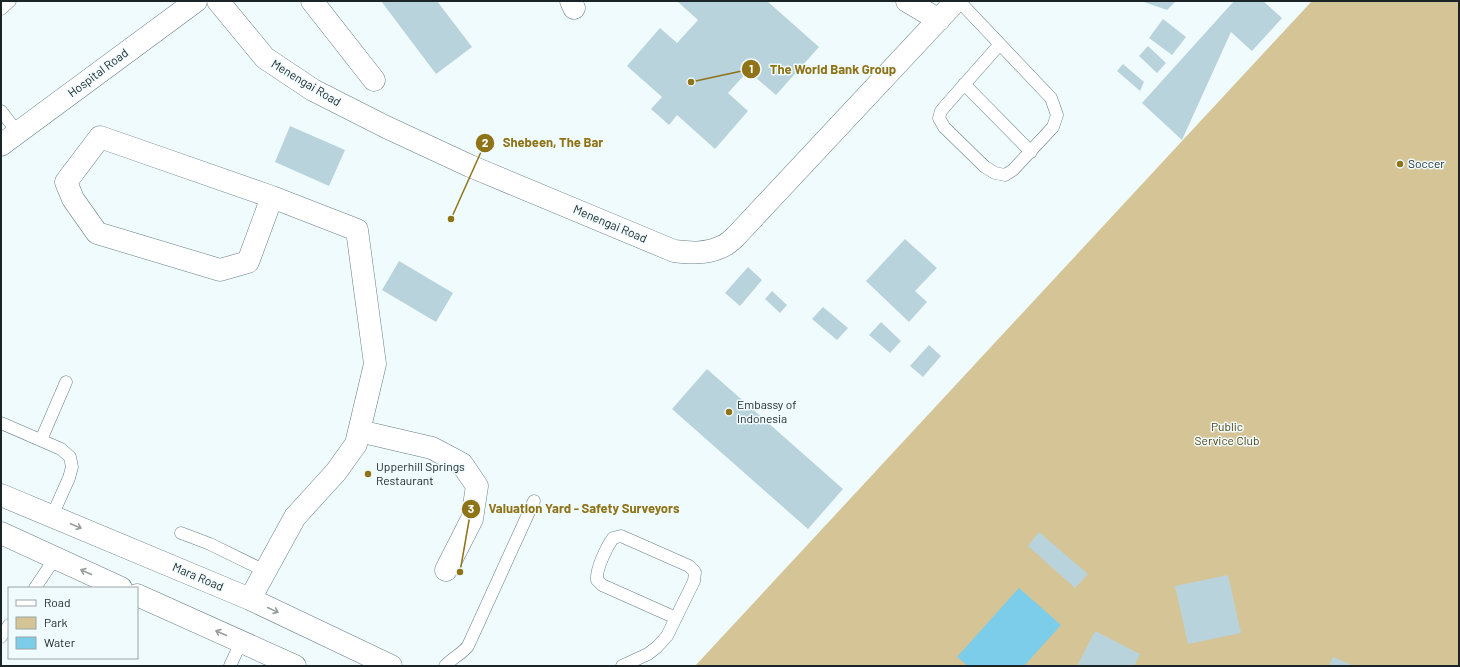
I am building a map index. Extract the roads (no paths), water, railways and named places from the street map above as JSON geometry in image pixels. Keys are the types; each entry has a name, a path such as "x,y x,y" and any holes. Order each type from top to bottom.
{"street":[{"name":"Hospital Road","path":"9,139 196,1"},
{"name":"Menengai Road","path":"218,1 265,58 313,90 386,127 470,166 674,251 690,253 707,252 722,247 736,236 958,1"},
{"path":"312,1 374,80"},
{"path":"907,1 939,20"},
{"path":"250,599 295,517 340,466 356,444 375,364 356,230 272,197 100,137 66,182 73,199 97,233 220,270 248,262 272,197"},
{"path":"359,431 432,448 462,464 477,486 472,519 446,570"},
{"name":"Mara Road","path":"1,495 250,599 391,666"},
{"path":"1,533 119,587"},
{"path":"138,595 295,666"}],"lane":[{"path":"1,9 10,1"},
{"path":"958,1 1000,44 1051,98 1057,115 1053,128 1013,170 1005,175 995,173 985,167 944,127 939,118 941,111 1000,44"},
{"path":"964,84 1031,152"},
{"path":"1,111 9,139"},
{"path":"40,440 66,382"},
{"path":"1,423 61,449 70,457 72,467 69,478 52,516"},
{"path":"445,666 463,653 468,646 534,501"},
{"path":"181,532 210,544 265,571"},
{"path":"622,666 648,654 657,648 667,636 676,618 694,581 695,572 689,566 621,536 613,538 596,574 597,580 602,585 676,618"},
{"path":"36,587 55,558"},
{"path":"1,637 8,626"},
{"path":"230,666 240,642"}],"water":[{"path":"1019,588 1061,625 1024,666 968,666 957,657"}],"place":[{"name":"The World Bank Group","path":"691,82"},
{"name":"Soccer","path":"1400,164"},
{"name":"Shebeen, The Bar","path":"451,219"},
{"name":"Embassy of Indonesia","path":"729,412"},
{"name":"Upperhill Springs Restaurant","path":"368,474"},
{"name":"Valuation Yard - Safety Surveyors","path":"460,572"}],"park label":[{"name":"Public Service Club","path":"1227,434"}]}
